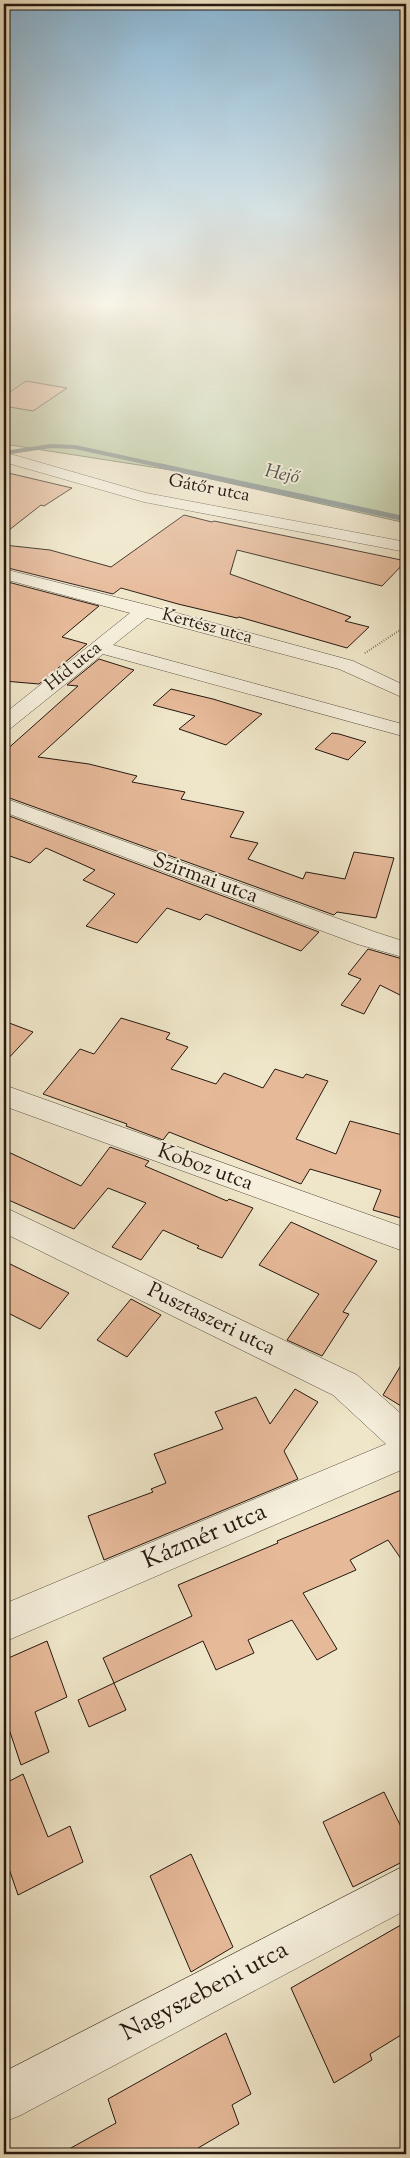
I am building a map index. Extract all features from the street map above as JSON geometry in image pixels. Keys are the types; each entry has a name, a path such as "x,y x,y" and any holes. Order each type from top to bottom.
{"street":[{"name":"Gátőr utca","path":"7,458 144,497 406,547"},
{"name":"Kertész utca","path":"4,574 346,665 406,693"},
{"name":"Híd utca","path":"4,724 145,610"},
{"path":"100,646 406,731"},
{"name":"Szirmai utca","path":"4,805 366,938 406,950"},
{"name":"Koboz utca","path":"4,1095 406,1240"},
{"name":"Pusztaszeri utca","path":"4,1219 345,1385 406,1440"},
{"name":"Kázmér utca","path":"4,1623 406,1452"},
{"name":"Nagyszebeni utca","path":"4,2098 405,1890"}],"path":[{"path":"346,665 406,626"}],"green space":[{"path":"4,407 406,407 406,523 171,470 4,444"}],"building":[{"path":"8,407 39,407 33,411"},
{"path":"4,472 72,488 44,506 41,505 4,534"},
{"path":"184,515 406,561 382,586 237,550 230,574 351,617 345,621 369,627 347,648 239,617 178,604 121,588 113,594 4,567 4,545 50,550 111,567"},
{"path":"4,581 99,606 62,637 87,644 39,684 4,681"},
{"path":"99,659 134,670 38,757 89,764 137,776 132,782 185,792 181,799 244,812 230,837 258,843 248,859 303,879 306,872 345,879 354,852 394,858 376,918 337,912 334,915 4,796 4,752 78,686 67,685"},
{"path":"171,689 262,714 226,745 179,729 195,716 153,705"},
{"path":"332,733 366,742 348,760 315,749"},
{"path":"4,814 319,932 301,951 206,914 200,920 167,908 137,943 86,926 115,894 83,880 95,870 46,848 30,863 4,854"},
{"path":"368,949 406,960 406,998 380,985 364,1014 341,1005 361,979 348,974"},
{"path":"121,1018 170,1033 166,1039 188,1047 171,1069 216,1084 224,1073 263,1088 275,1069 303,1078 306,1074 328,1081 296,1139 336,1154 350,1121 406,1136 406,1206 401,1218 373,1210 381,1190 310,1169 301,1184 169,1132 163,1140 126,1126 127,1124 43,1094 80,1049 94,1054"},
{"path":"4,1021 33,1032 4,1063"},
{"path":"110,1147 149,1161 145,1166 227,1201 229,1199 253,1208 222,1258 197,1248 199,1246 163,1230 141,1260 112,1247 146,1203 108,1188 74,1229 4,1198 4,1150 81,1186"},
{"path":"291,1222 377,1261 343,1312 349,1314 322,1356 287,1340 319,1294 259,1265"},
{"path":"4,1261 69,1293 40,1329 4,1311"},
{"path":"131,1299 161,1315 127,1357 97,1340"},
{"path":"406,1357 406,1409 383,1395"},
{"path":"295,1389 318,1402 284,1451 298,1479 104,1560 88,1516 153,1492 151,1489 166,1483 154,1454 223,1429 215,1412 256,1397 270,1424"},
{"path":"406,1488 406,1566 388,1540 350,1560 356,1570 303,1593 337,1649 317,1660 292,1620 248,1640 254,1653 216,1670 203,1641 114,1683 103,1658 192,1616 178,1585 278,1543 277,1541"},
{"path":"47,1641 67,1697 35,1712 49,1752 21,1765 4,1714 4,1660"},
{"path":"114,1683 126,1710 89,1727 78,1700"},
{"path":"23,1774 48,1837 70,1826 83,1862 18,1895 4,1854 4,1784"},
{"path":"384,1792 406,1837 406,1860 353,1887 323,1822"},
{"path":"191,1854 233,1947 191,1972 150,1876"},
{"path":"406,1922 406,2032 370,2054 372,2060 334,2083 291,1988"},
{"path":"226,2033 251,2094 232,2105 239,2124 188,2154 60,2154 116,2123 108,2099"}],"waterway":[{"name":"Hejő","path":"4,453 51,446 75,447 167,467"},
{"name":"Hejő","path":"161,466 406,519"}]}
